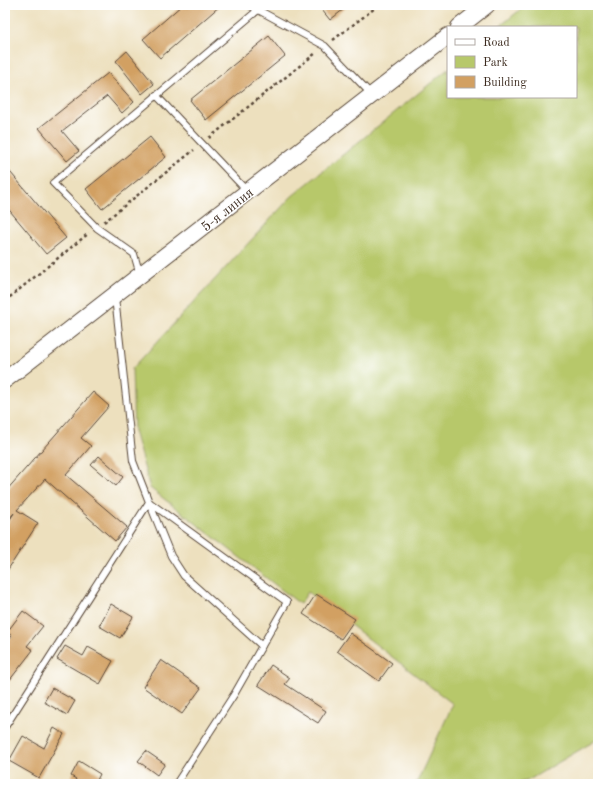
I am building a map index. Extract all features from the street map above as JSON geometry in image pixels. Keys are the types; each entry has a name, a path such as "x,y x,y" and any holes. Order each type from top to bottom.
{"street":[{"path":"460,26 487,5"},
{"name":"5-я линия","path":"7,375 115,297 447,37"}],"lane":[{"path":"249,5 257,11 325,46 372,95"},
{"path":"141,276 134,254 97,228 53,183 156,94 264,5"},
{"path":"156,94 248,192"},
{"path":"115,297 133,461 171,556 184,576 262,646"},
{"path":"149,502 287,602 236,693 176,784"},
{"path":"5,727 149,502"}],"path":[{"path":"5,300 325,46 379,5"}],"green space":[{"path":"526,5 598,5 598,739 527,781 512,784 416,784 453,704 308,592 300,604 150,488 134,431 132,369 291,197 447,70 447,98 577,98 577,26 500,26"}],"building":[{"path":"182,5 221,5 160,58 143,39"},
{"path":"318,5 349,5 330,20"},
{"path":"269,36 285,56 206,120 190,100"},
{"path":"127,51 154,84 142,94 116,61"},
{"path":"108,73 134,102 122,113 107,96 62,131 79,151 67,161 39,128"},
{"path":"150,137 166,157 102,209 86,189"},
{"path":"5,166 66,238 46,254 5,205"},
{"path":"93,392 109,406 81,438 91,446 66,475 127,527 115,541 45,479 17,510 38,523 5,574 5,527 14,513 5,524 5,492"},
{"path":"99,456 123,477 116,486 91,465"},
{"path":"316,594 355,619 341,639 303,614"},
{"path":"111,604 133,617 120,638 99,626"},
{"path":"23,611 43,626 27,646 33,650 9,681 5,679 5,644 12,636 7,632"},
{"path":"350,633 392,663 379,681 337,651"},
{"path":"65,646 83,656 88,647 113,661 100,684 57,659"},
{"path":"161,660 201,688 182,714 143,687"},
{"path":"271,665 290,678 285,684 326,711 318,723 258,685"},
{"path":"52,688 75,701 67,715 44,702"},
{"path":"54,728 64,734 39,778 9,761 23,736 44,748"},
{"path":"146,751 165,764 157,775 138,761"},
{"path":"79,761 100,774 95,784 73,784 76,779 71,776"}]}
